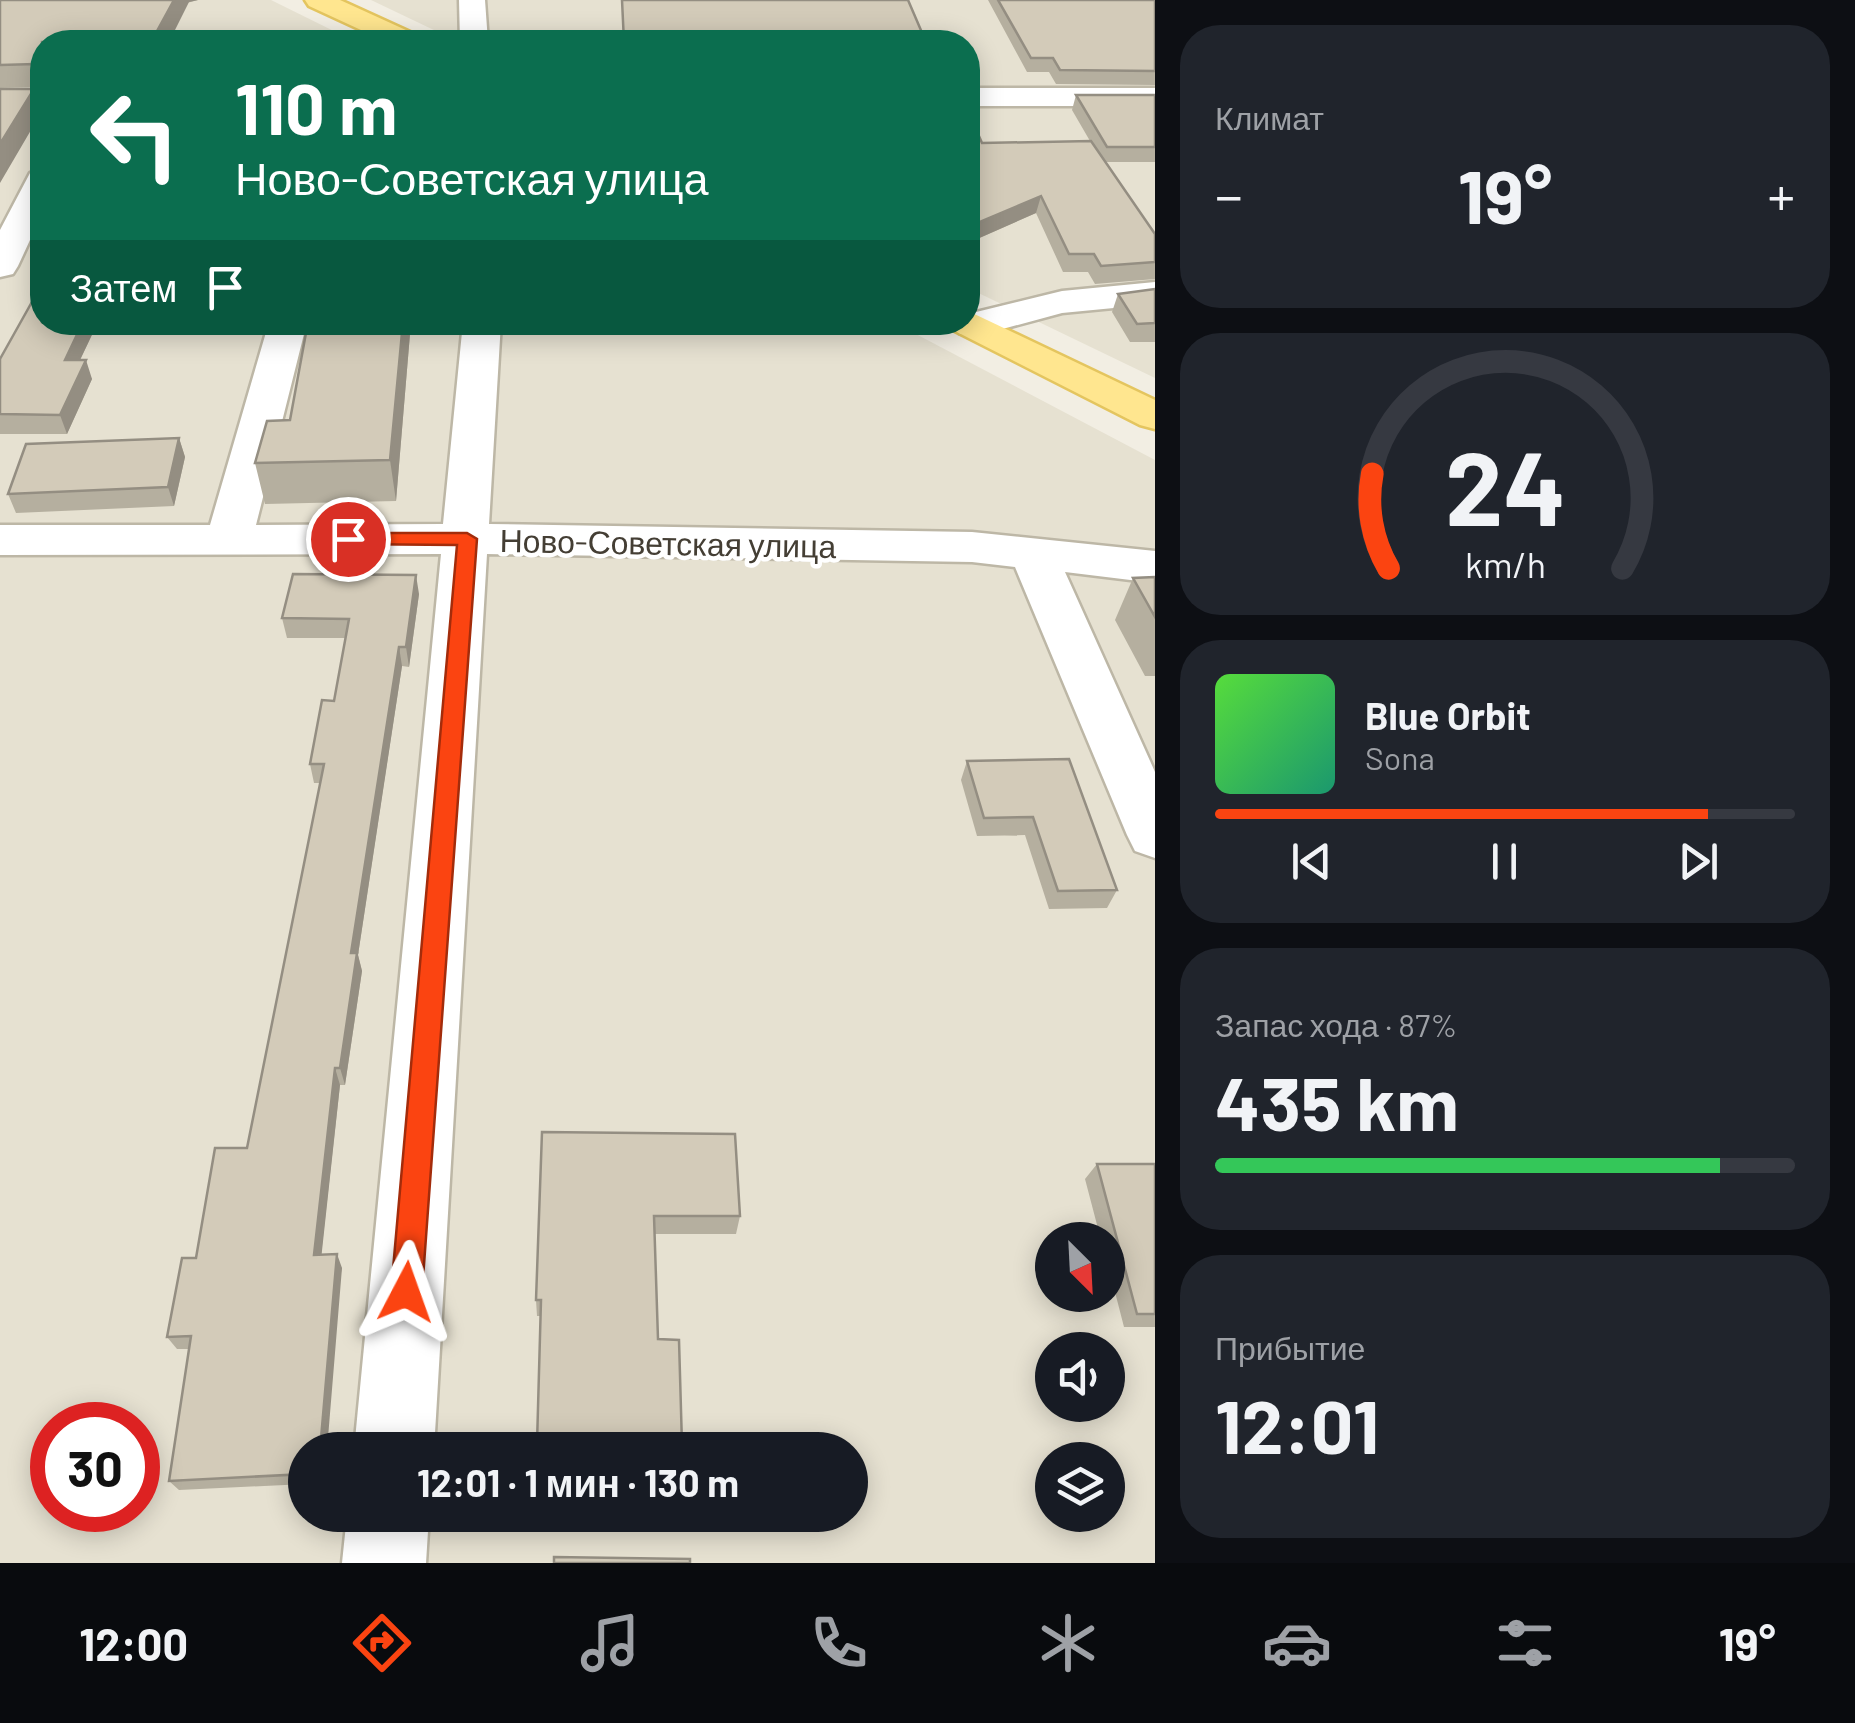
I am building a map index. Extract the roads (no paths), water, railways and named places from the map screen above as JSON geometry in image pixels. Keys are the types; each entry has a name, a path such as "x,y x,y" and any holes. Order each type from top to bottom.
{"main road":[{"path":"318,0 383,30"},
{"path":"980,329 1155,416"}],"street":[{"path":"472,0 473,30"},
{"path":"980,97 1155,97"},
{"path":"0,100 30,100"},
{"path":"0,266 30,205"},
{"path":"980,321 1066,300 1155,293"},
{"path":"229,540 284,335"},
{"path":"395,1432 481,335"},
{"name":"Ново-Советская улица","path":"0,540 467,539 972,548 1155,567"},
{"path":"1034,556 1155,835"},
{"path":"384,1563 387,1532"}]}
